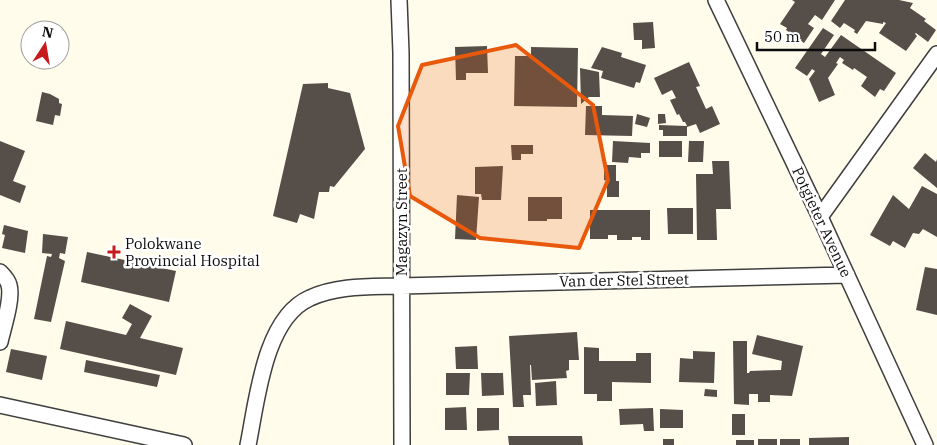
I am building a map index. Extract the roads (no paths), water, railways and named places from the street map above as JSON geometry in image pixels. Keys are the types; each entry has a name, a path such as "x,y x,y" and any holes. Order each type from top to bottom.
{"street":[{"name":"Magazyn Street","path":"399,0 401,54 402,445"},
{"name":"Potgieter Avenue","path":"716,0 820,217 925,445"},
{"path":"820,217 937,54"},
{"path":"0,272 6,277 10,286 0,342"},
{"name":"Van der Stel Street","path":"248,445 269,350 274,336 283,321 298,304 311,297 331,291 401,286 847,275"},
{"path":"0,405 184,445"}],"place":[{"name":"Polokwane Provincial Hospital","path":"114,252"}]}
